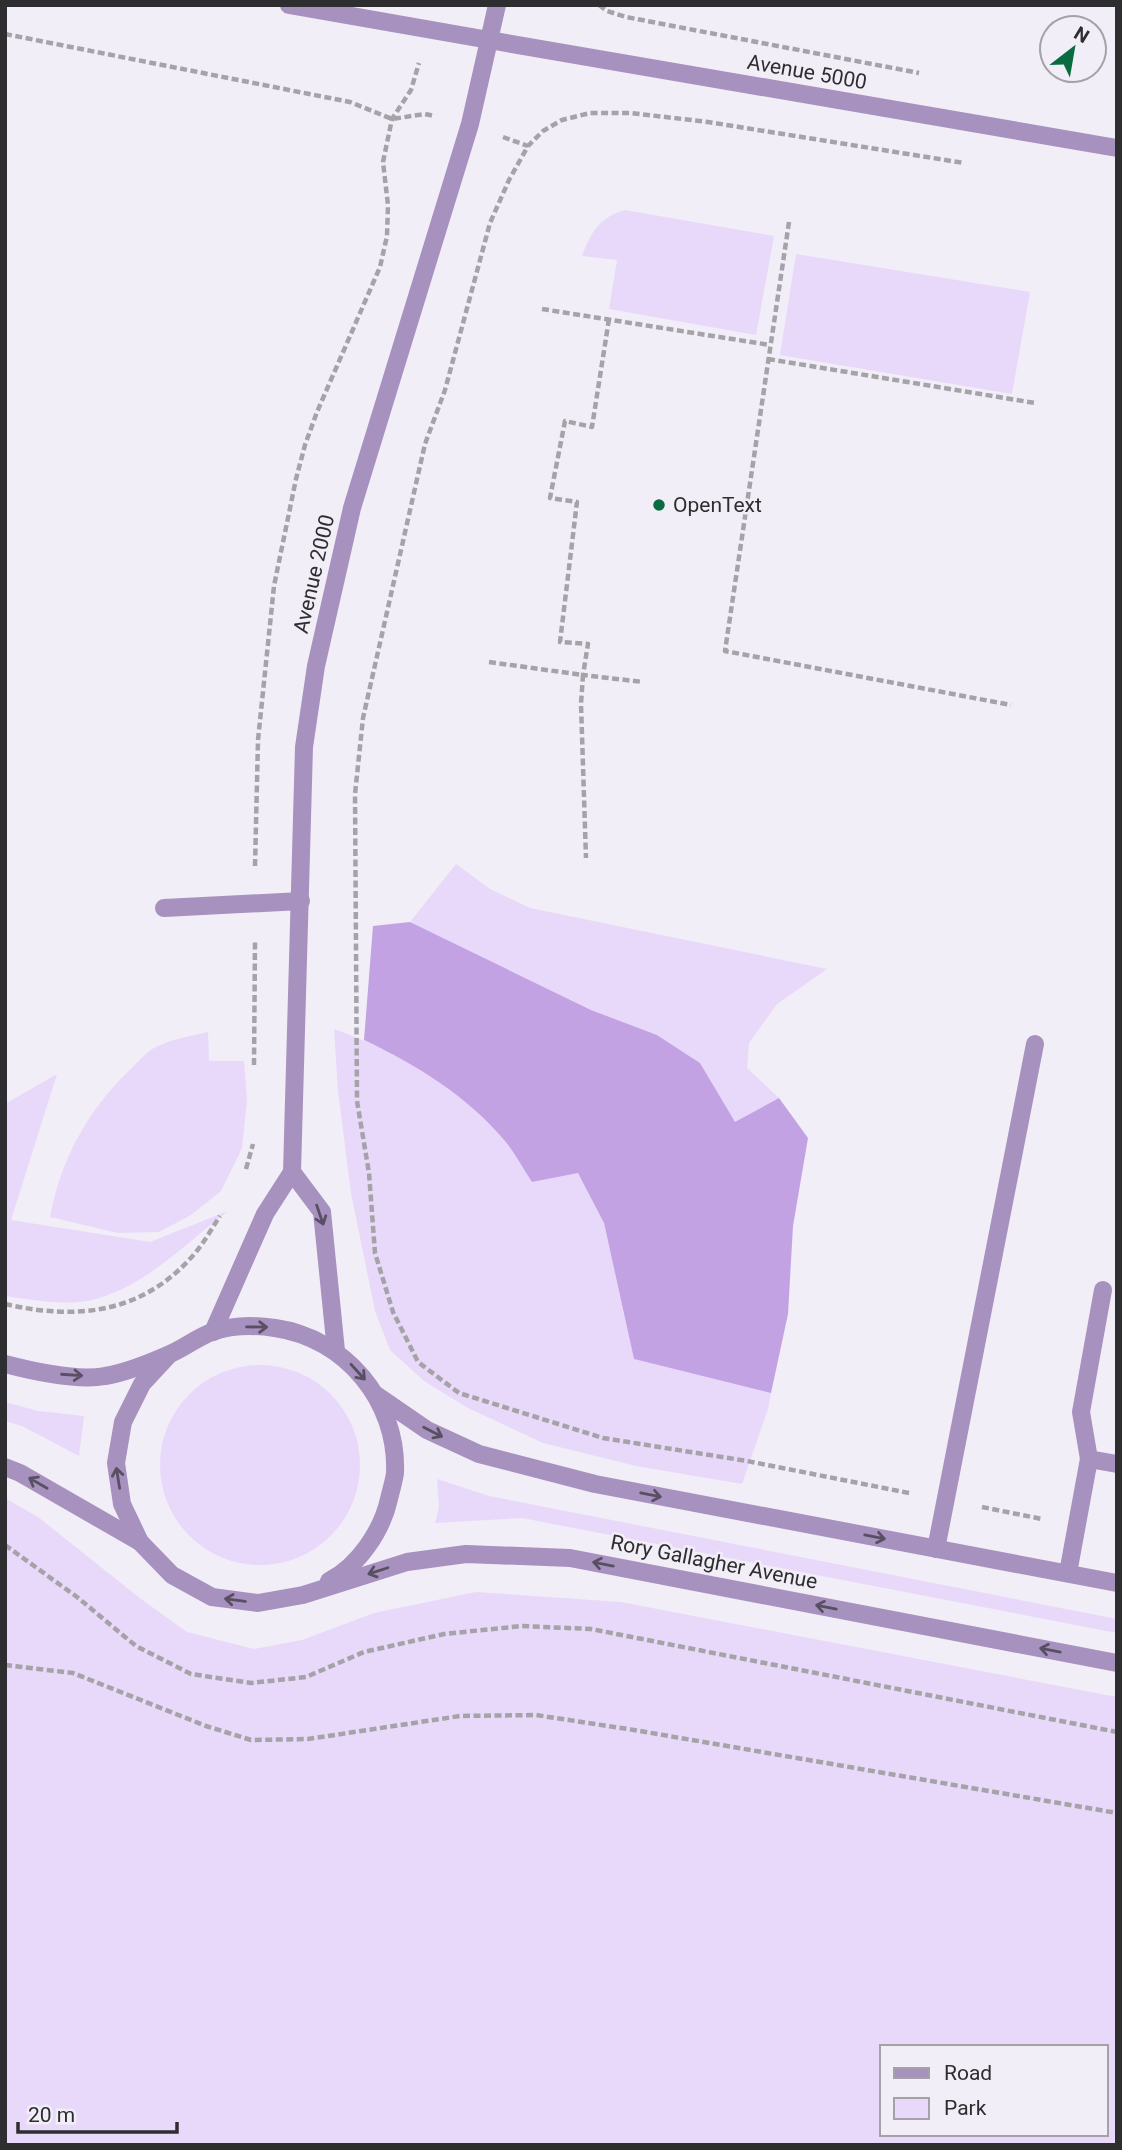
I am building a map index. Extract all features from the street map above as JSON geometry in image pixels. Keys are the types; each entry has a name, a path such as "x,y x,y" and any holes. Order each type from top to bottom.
{"street":[{"name":"Avenue 5000","path":"289,5 1117,148"},
{"name":"Avenue 2000","path":"292,1172 304,747 316,666 352,508 470,124 497,5"},
{"path":"164,908 301,901"},
{"path":"936,1549 1035,1044"},
{"path":"213,1332 265,1214 292,1172 322,1212 336,1351"},
{"path":"1069,1573 1089,1459 1081,1412 1103,1290"},
{"name":"Rory Gallagher Avenue","path":"5,1364 70,1376 104,1376 170,1354 213,1332 255,1325 298,1331 336,1351 359,1371 376,1395 391,1433 395,1473 386,1513 367,1548 338,1576 303,1595"},
{"name":"Rory Gallagher Avenue","path":"140,1542 122,1504 116,1463 123,1422 142,1384 170,1354"},
{"name":"Rory Gallagher Avenue","path":"376,1395 427,1430 479,1454 595,1484 1117,1583"},
{"path":"1089,1459 1117,1464"},
{"name":"Rory Gallagher Avenue","path":"5,1467 140,1542 172,1575 212,1597 258,1603 303,1595 407,1562 466,1554 570,1558 1117,1663"}],"path":[{"path":"599,5 625,17 927,74"},
{"path":"5,34 350,102"},
{"path":"254,1069 258,740 274,586 304,445 380,267 387,236 388,205 383,162 392,118 411,90"},
{"path":"976,165 708,122 631,113 590,113 562,120 543,131 528,146 490,223 444,390 425,444 363,718 355,794 357,1101 369,1173 375,1253 393,1312 418,1362 459,1393 603,1438 747,1461 1077,1526"},
{"path":"789,222 725,651 1012,705"},
{"path":"542,309 770,345"},
{"path":"586,858 581,704 588,644 560,642 577,502 550,498 565,421 592,427 609,319"},
{"path":"768,359 1035,404"},
{"path":"489,662 643,682"},
{"path":"246,1172 254,1138"},
{"path":"5,1304 59,1313 95,1312 123,1305 146,1294 181,1267 197,1251 222,1213"},
{"path":"371,1270 381,1271"},
{"path":"5,1545 66,1589 136,1646 191,1674 251,1683 306,1677 364,1652 443,1634 522,1626 591,1629 1117,1732"},
{"path":"5,1665 73,1673 206,1726 251,1740 308,1739 460,1716 536,1715 1117,1813"}],"green space":[{"path":"625,210 774,236 756,335 609,309 617,260 582,256 589,240 603,221"},
{"path":"796,254 1030,292 1012,394 780,355"},
{"path":"456,864 490,889 530,908 827,969 777,1004 749,1043 747,1068 779,1098 735,1123 700,1063 657,1035 591,1010 410,922"},
{"path":"334,1029 382,1049 448,1088 505,1141 532,1182 578,1172 604,1223 634,1359 771,1393 742,1484 636,1466 543,1443 468,1408 424,1381 390,1350 375,1311 351,1193 338,1091"},
{"path":"208,1032 209,1061 244,1061 247,1100 242,1148 221,1191 191,1215 159,1232 118,1233 50,1217 69,1155 102,1100 143,1056 153,1049 162,1044"},
{"path":"57,1074 11,1220 150,1242 228,1211 147,1275 111,1294 81,1302 49,1302 5,1296 5,1104"},
{"path":"260,1365 280,1367 298,1373 331,1394 352,1427 358,1445 358,1485 352,1503 331,1536 298,1557 280,1563 260,1565 240,1563 222,1557 189,1536 168,1503 162,1485 160,1465 162,1445 168,1427 189,1394 222,1373 240,1367"},
{"path":"5,1402 38,1411 84,1416 79,1456 22,1426 5,1421"},
{"path":"437,1479 489,1496 1117,1619 1117,1633 522,1518 435,1523 439,1507"},
{"path":"5,1498 38,1517 187,1632 254,1649 302,1640 374,1613 476,1592 621,1602 1117,1697 1117,2145 5,2145"}],"shaded area":[{"path":"410,922 591,1010 657,1035 700,1063 735,1122 779,1098 808,1138 793,1226 788,1314 771,1393 634,1359 604,1223 578,1173 532,1182 505,1141 458,1096 422,1071 364,1040 373,926"}],"place":[{"name":"OpenText","path":"659,505"}]}
